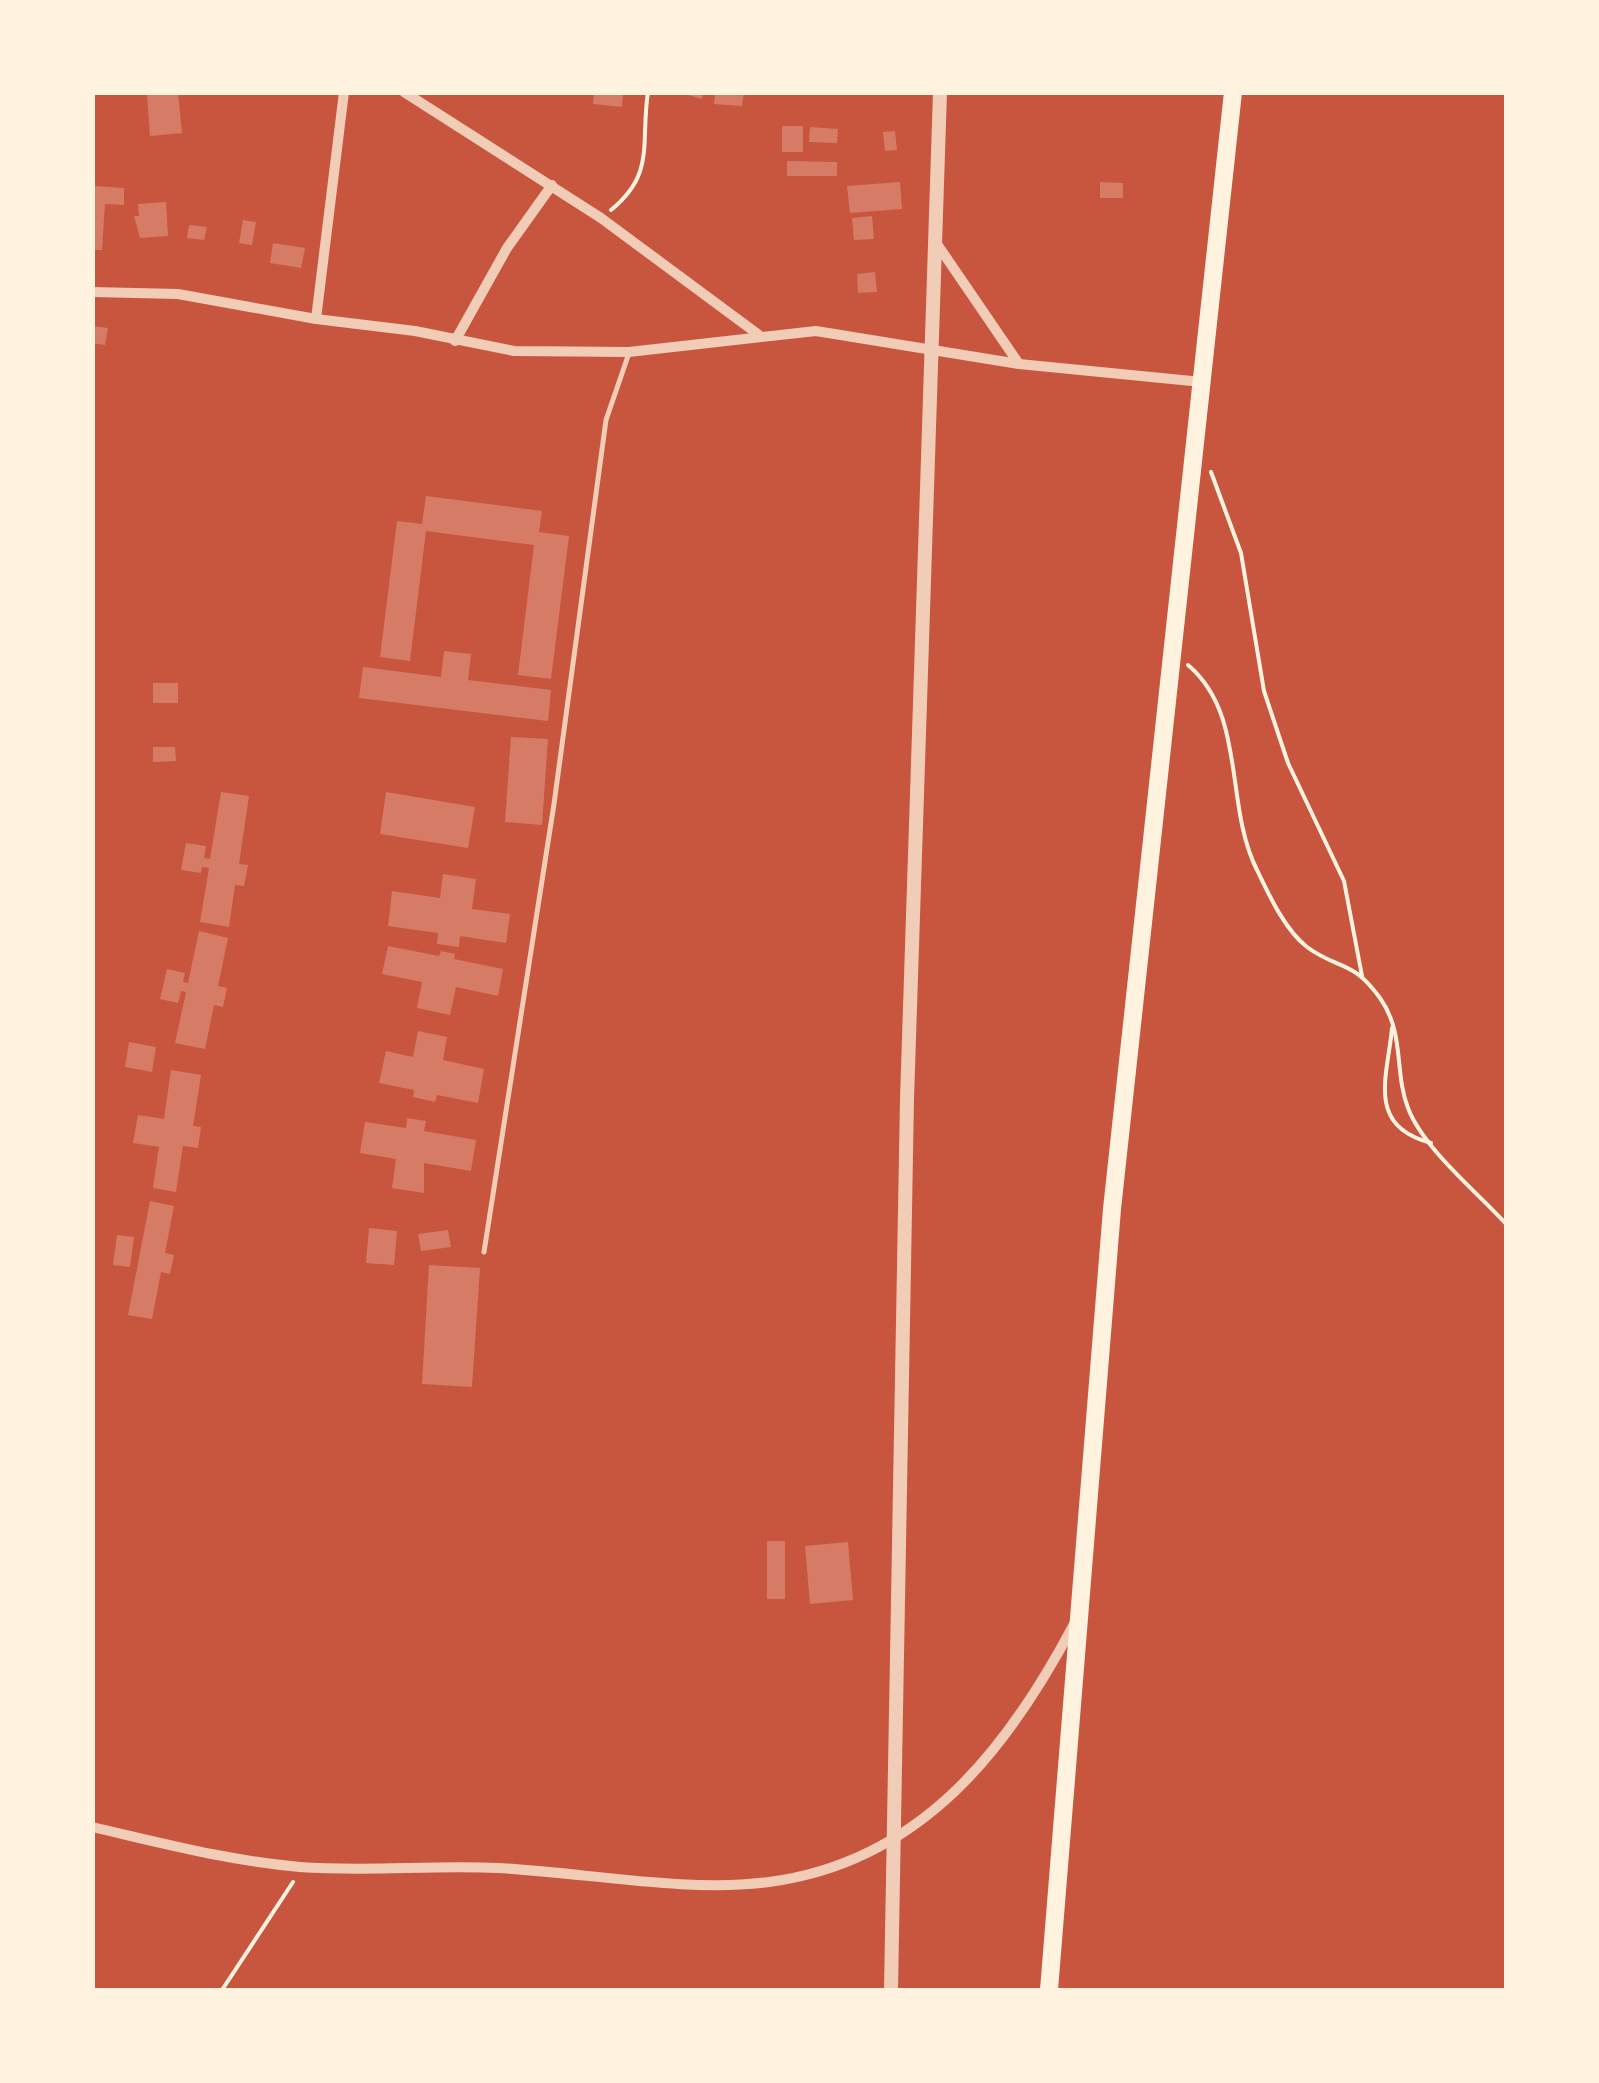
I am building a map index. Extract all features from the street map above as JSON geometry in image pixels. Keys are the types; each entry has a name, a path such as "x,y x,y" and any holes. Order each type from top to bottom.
{"highway":[{"path":"1049,1990 1114,1190 1169,649 1233,92"}],"street":[{"path":"316,319 344,92"},
{"path":"404,92 601,218 759,335"},
{"path":"890,1990 905,1174 940,92"},
{"path":"455,340 507,248 552,185"},
{"path":"937,244 1020,364"},
{"path":"92,292 178,294 316,319 377,324 514,352 629,352 759,335 854,334 930,351 1020,364 1202,382"},
{"path":"92,1827 242,1861 303,1868 423,1864 692,1883 768,1882 842,1862 894,1838 968,1779 1034,1700 1081,1610"}],"lane":[{"path":"484,1252 554,804 606,420 629,352"}],"path":[{"path":"601,218 633,192 642,173 648,92"},
{"path":"1211,472 1241,553 1264,691 1288,764 1344,881 1362,976"},
{"path":"1169,649 1208,686 1218,705 1226,729 1242,838 1274,901 1306,946 1348,964 1362,976 1392,1022 1408,1110 1431,1143 1506,1224"},
{"path":"1392,1022 1382,1085 1384,1103 1412,1136 1431,1143"},
{"path":"222,1990 303,1868"}],"building":[{"path":"178,92 182,133 150,136 147,94"},
{"path":"594,92 623,92 622,107 593,104"},
{"path":"678,92 703,92 702,99"},
{"path":"715,92 744,92 742,106 714,104"},
{"path":"782,126 803,126 803,152 782,152"},
{"path":"810,127 838,129 837,143 809,142"},
{"path":"895,131 897,150 885,151 883,132"},
{"path":"787,161 837,162 837,176 787,176"},
{"path":"900,182 902,209 850,213 847,186"},
{"path":"1100,182 1123,183 1123,198 1100,198"},
{"path":"93,186 124,188 124,205 105,204 102,250 92,250"},
{"path":"166,202 168,236 140,238 134,216 139,216 138,204"},
{"path":"872,216 874,239 854,240 852,218"},
{"path":"243,220 256,222 252,245 239,243"},
{"path":"189,225 207,227 204,240 187,238"},
{"path":"273,243 305,248 301,268 270,263"},
{"path":"875,272 877,292 858,293 857,274"},
{"path":"92,326 108,328 105,345 92,343"},
{"path":"426,496 542,511 539,532 569,536 551,679 518,675 534,545 426,531 410,661 380,657 397,521 422,524"},
{"path":"444,651 471,654 468,680 551,690 548,721 359,698 363,667 441,677"},
{"path":"153,683 178,683 178,703 153,703"},
{"path":"511,737 548,739 542,825 505,822"},
{"path":"153,747 175,747 176,761 153,762"},
{"path":"221,792 249,796 239,864 248,865 244,886 235,885 229,927 200,922 209,868 202,867 201,873 181,870 186,843 206,846 204,858 210,859"},
{"path":"386,792 475,807 468,848 380,834"},
{"path":"443,874 476,879 472,909 510,914 506,943 460,936 459,947 437,944 438,933 388,926 392,891 440,898"},
{"path":"199,931 228,938 218,986 227,988 223,1007 214,1005 205,1049 175,1043 186,992 181,991 178,1003 160,999 167,969 185,973 183,982 188,983"},
{"path":"388,946 439,956 441,951 455,954 454,959 503,969 498,996 456,987 450,1015 417,1008 422,982 382,974"},
{"path":"418,1031 447,1037 443,1060 484,1069 478,1103 437,1095 435,1102 413,1097 414,1090 379,1083 386,1051 413,1057"},
{"path":"129,1042 156,1047 152,1072 125,1067"},
{"path":"171,1070 201,1075 193,1126 201,1127 198,1148 183,1146 176,1192 153,1188 159,1147 133,1143 138,1115 164,1119"},
{"path":"407,1118 426,1121 424,1131 476,1140 471,1171 424,1163 424,1193 392,1188 396,1159 360,1153 365,1122 406,1128"},
{"path":"150,1201 174,1206 165,1253 174,1255 170,1274 161,1272 152,1319 128,1315"},
{"path":"369,1228 397,1231 394,1265 366,1263"},
{"path":"448,1230 451,1247 421,1251 418,1234"},
{"path":"117,1235 134,1237 130,1267 113,1265"},
{"path":"429,1265 480,1268 472,1387 422,1384"},
{"path":"767,1541 785,1541 785,1599 767,1599"},
{"path":"848,1542 853,1600 810,1604 805,1546"}]}
